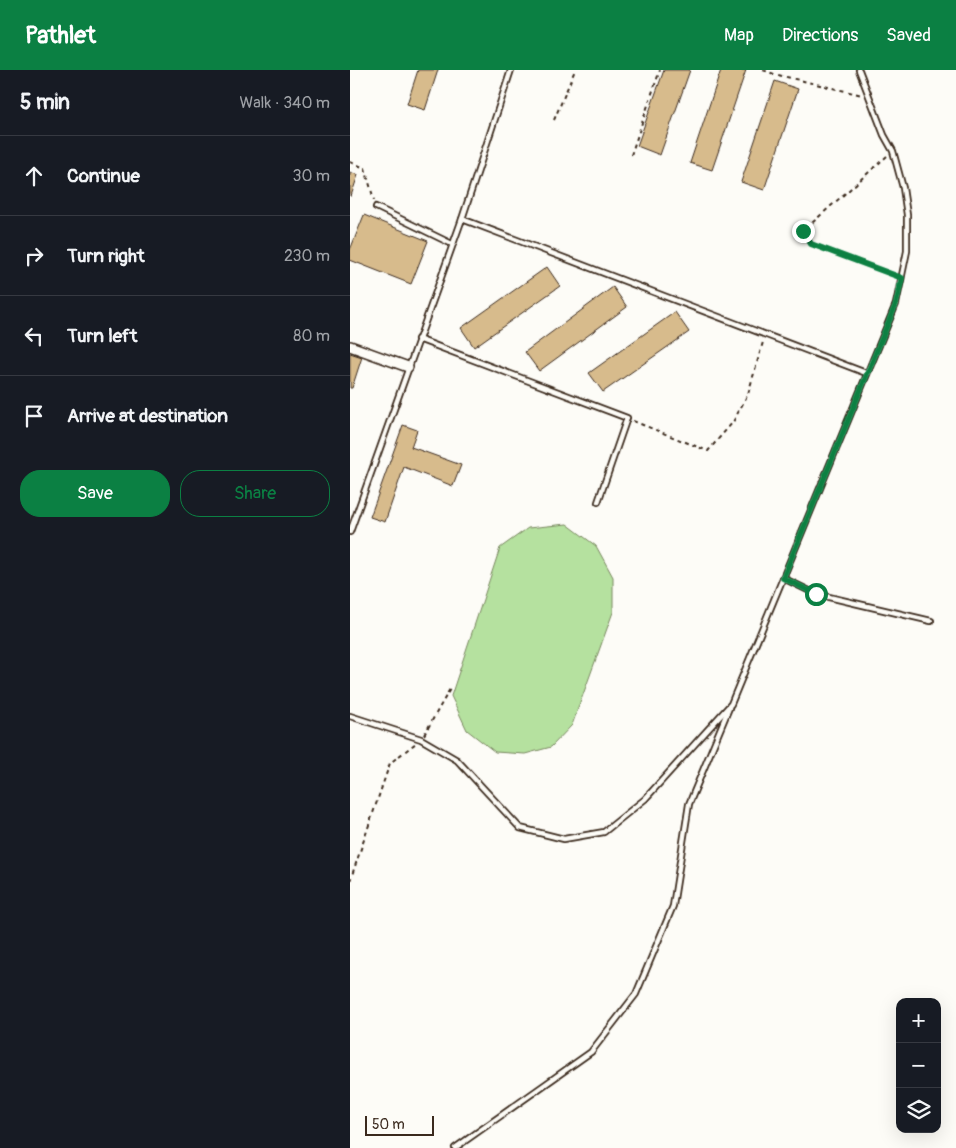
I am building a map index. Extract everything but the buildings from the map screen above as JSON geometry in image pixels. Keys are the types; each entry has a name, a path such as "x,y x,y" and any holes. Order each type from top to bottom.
{"street":[{"path":"350,346 408,366"}],"lane":[{"path":"350,532 462,219 511,70"},
{"path":"455,1148 591,1052 636,994 673,906 689,804 896,304 902,278 907,251 907,215 904,188 893,151 884,134 859,70"},
{"path":"376,207 452,244"},
{"path":"462,219 866,373"},
{"path":"418,339 627,418 598,502"},
{"path":"783,578 816,594 931,622"},
{"path":"350,716 421,739 457,760 520,828 564,839 604,832 632,810 645,799 731,704"}],"path":[{"path":"554,120 575,70"},
{"path":"631,155 660,70"},
{"path":"763,70 869,96"},
{"path":"778,75 780,70"},
{"path":"893,151 803,231 811,244 902,278"},
{"path":"350,162 365,168 376,207"},
{"path":"627,418 708,451 733,422 748,394 765,335"},
{"path":"350,881 390,763 421,739 451,687"}],"green space":[{"path":"567,524 596,546 613,577 613,612 572,725 551,747 525,754 495,752 467,730 451,696 500,548 528,528"}],"route":[{"path":"803,231 811,244 902,278 896,304 783,578 816,594"}]}
